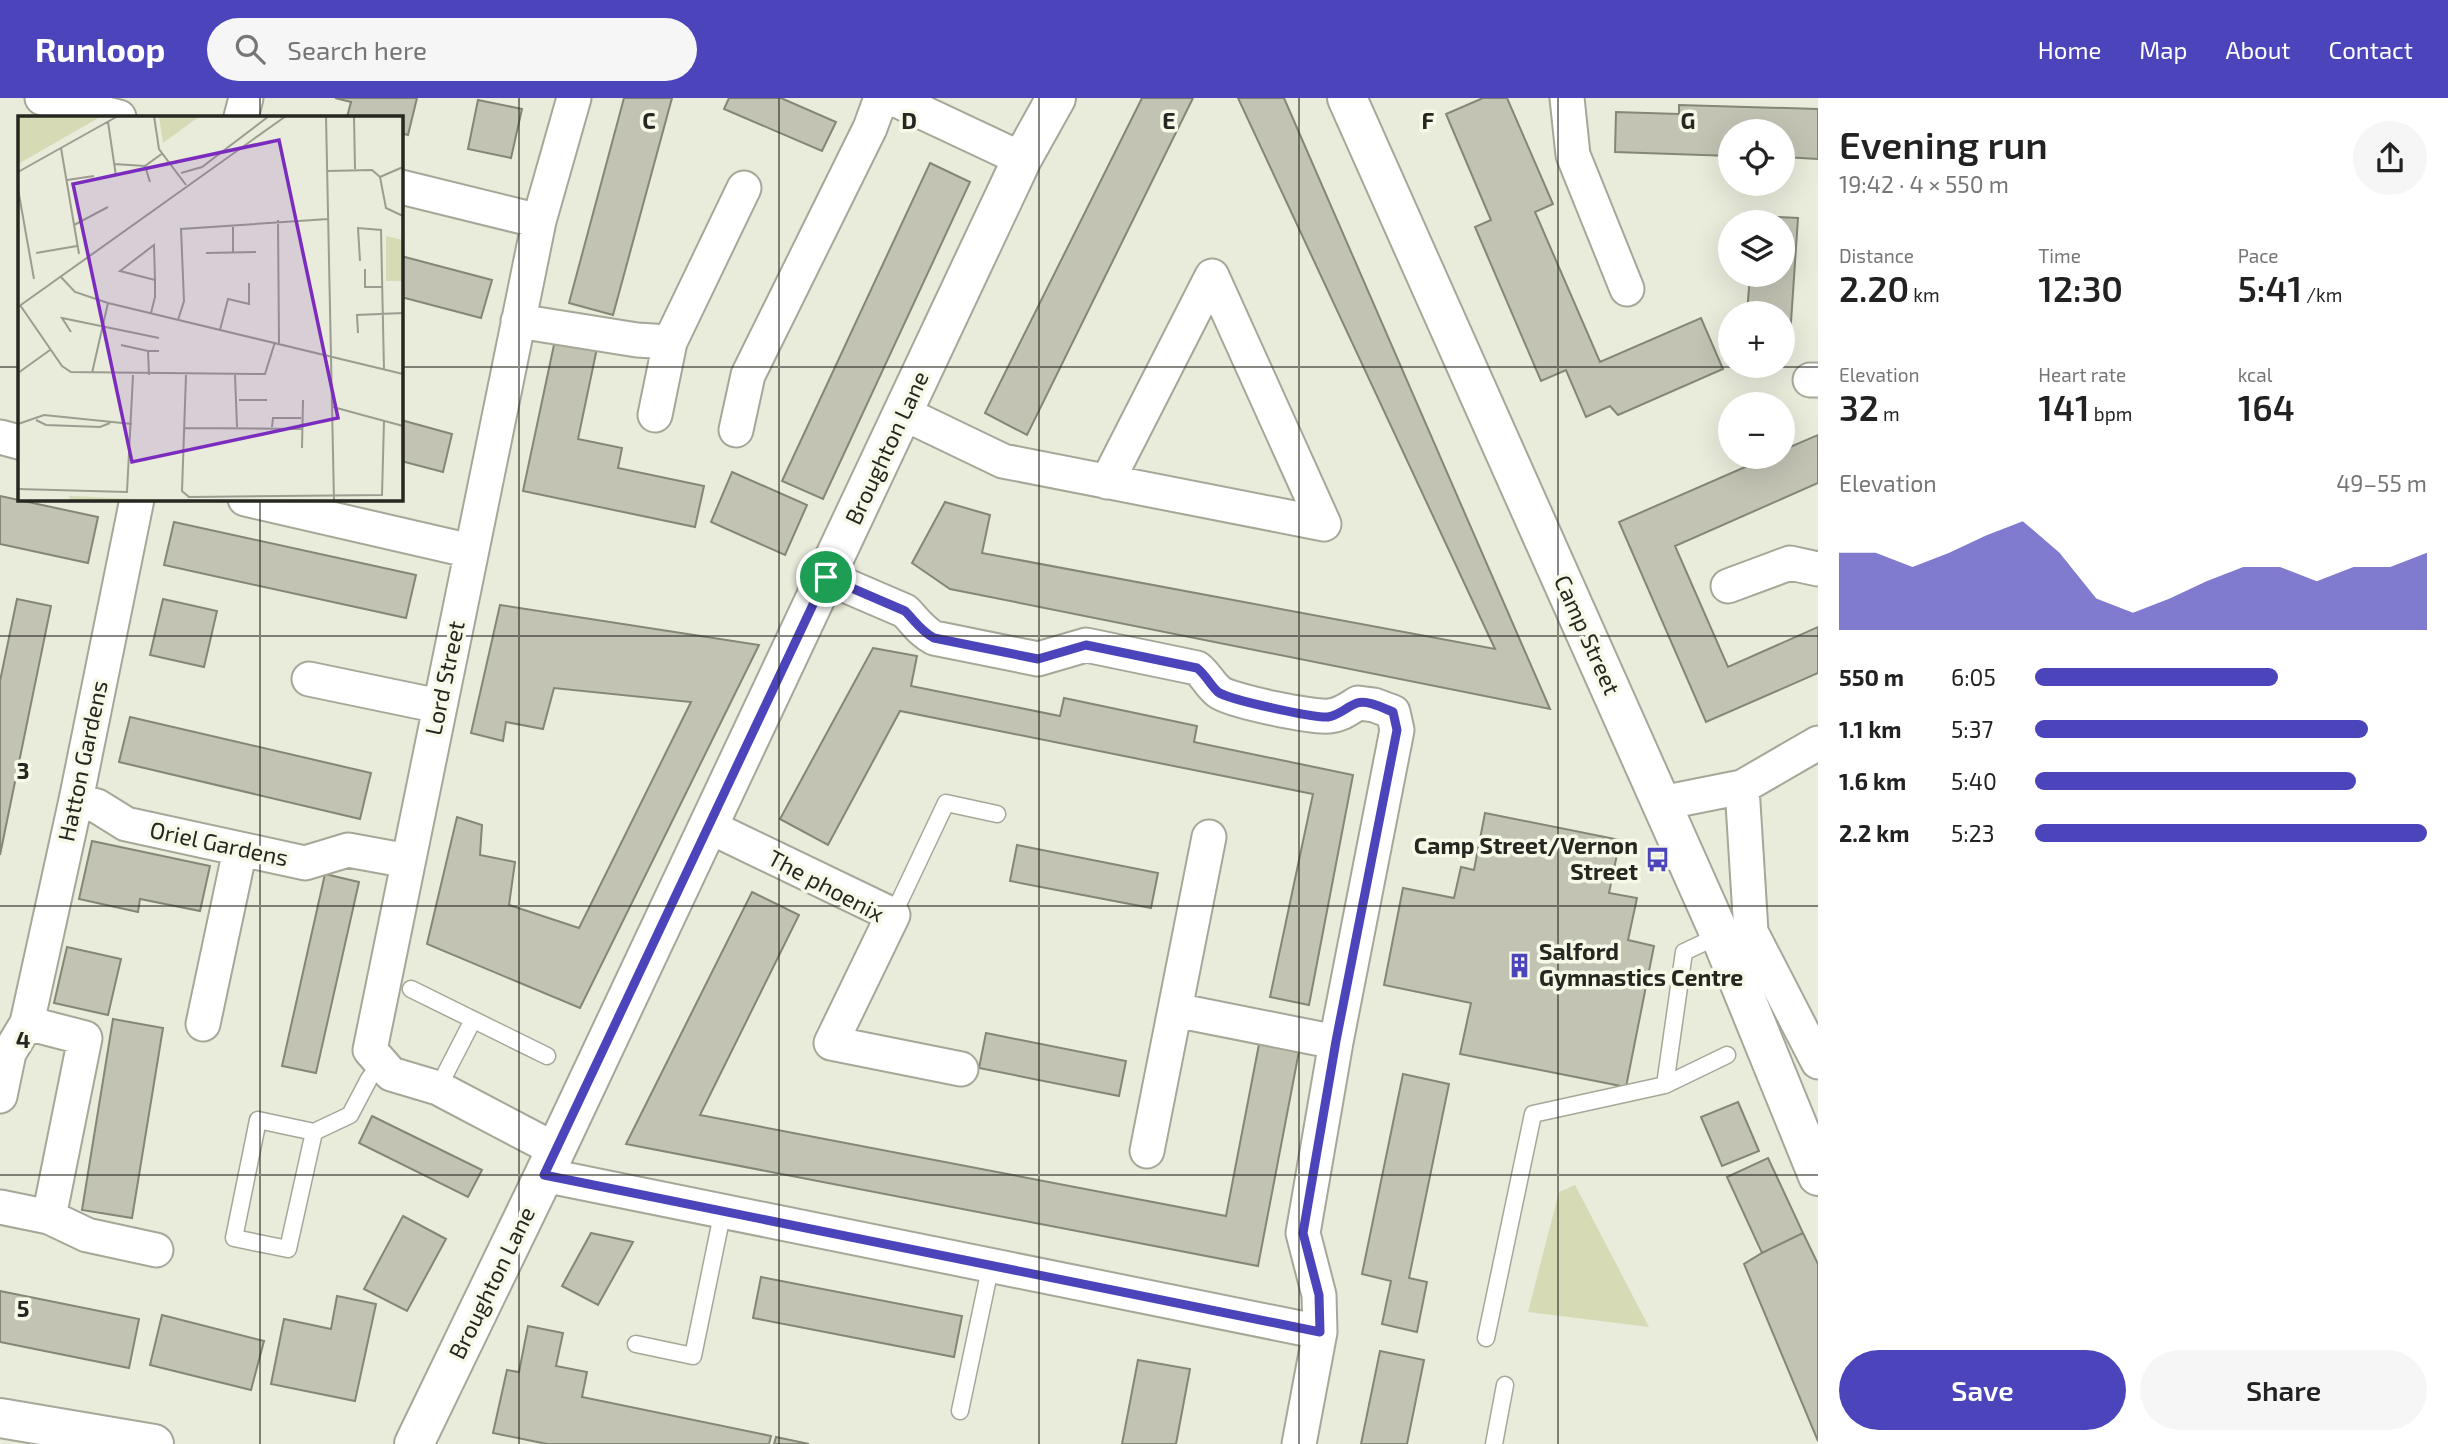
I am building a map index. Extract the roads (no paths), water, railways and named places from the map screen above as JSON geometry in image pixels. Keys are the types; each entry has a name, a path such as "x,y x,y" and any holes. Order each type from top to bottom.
{"street":[{"path":"42,98 115,116"},
{"path":"241,116 246,98"},
{"name":"Lord Street","path":"382,1063 370,1050 539,221 574,98"},
{"path":"736,430 747,375 870,128 881,98"},
{"path":"892,98 1022,159"},
{"name":"Broughton Lane","path":"414,1444 550,1162 1022,159 1056,98"},
{"name":"Camp Street","path":"1347,98 1720,935 1818,1176"},
{"path":"1567,98 1573,155 1627,289"},
{"path":"402,187 539,221"},
{"path":"655,415 670,342 744,188"},
{"path":"903,413 1003,461 1107,482 1324,524 1212,276 1107,482"},
{"path":"518,321 636,340 670,342"},
{"path":"0,438 18,442"},
{"name":"Hatton Gardens","path":"0,1096 9,1053 27,1023 76,800 136,500"},
{"path":"249,500 471,551"},
{"path":"1728,586 1790,563 1818,569"},
{"path":"826,577 905,611 920,631 934,638 1038,659 1086,645 1197,668 1218,691 1233,699 1322,717 1341,714 1358,703 1393,712 1397,730 1336,1041 1303,1233 1319,1295 1320,1332 1299,1444"},
{"path":"309,679 439,706"},
{"path":"1662,803 1742,787 1818,743"},
{"path":"1742,787 1751,932 1818,1062"},
{"name":"Oriel Gardens","path":"76,800 97,806 125,824 305,863 348,850 408,861"},
{"name":"The phoenix","path":"708,826 893,915 831,1043 961,1069"},
{"path":"1147,1151 1209,837"},
{"path":"203,1024 240,850"},
{"path":"1175,1010 1336,1041"},
{"path":"27,1023 85,1038 49,1217"},
{"path":"382,1063 391,1074 438,1088 550,1162 723,1210 1320,1332"},
{"path":"0,1207 49,1217 87,1235 156,1250"},
{"path":"0,1418 72,1438 154,1444"}],"lane":[{"path":"893,915 946,803 998,814"},
{"path":"1664,1085 1684,952 1720,935"},
{"path":"411,989 547,1056"},
{"path":"438,1088 473,1020"},
{"path":"1486,1338 1533,1114 1664,1085 1727,1055"},
{"path":"314,1132 288,1249 234,1238 258,1120 314,1132 350,1115 369,1079 382,1063"},
{"path":"636,1344 693,1356 723,1210"},
{"path":"960,1411 991,1264"},
{"path":"1494,1444 1505,1385"}],"place":[{"name":"Camp Street/Vernon Street","path":"1658,859"},
{"name":"Salford Gymnastics Centre","path":"1519,965"}]}
